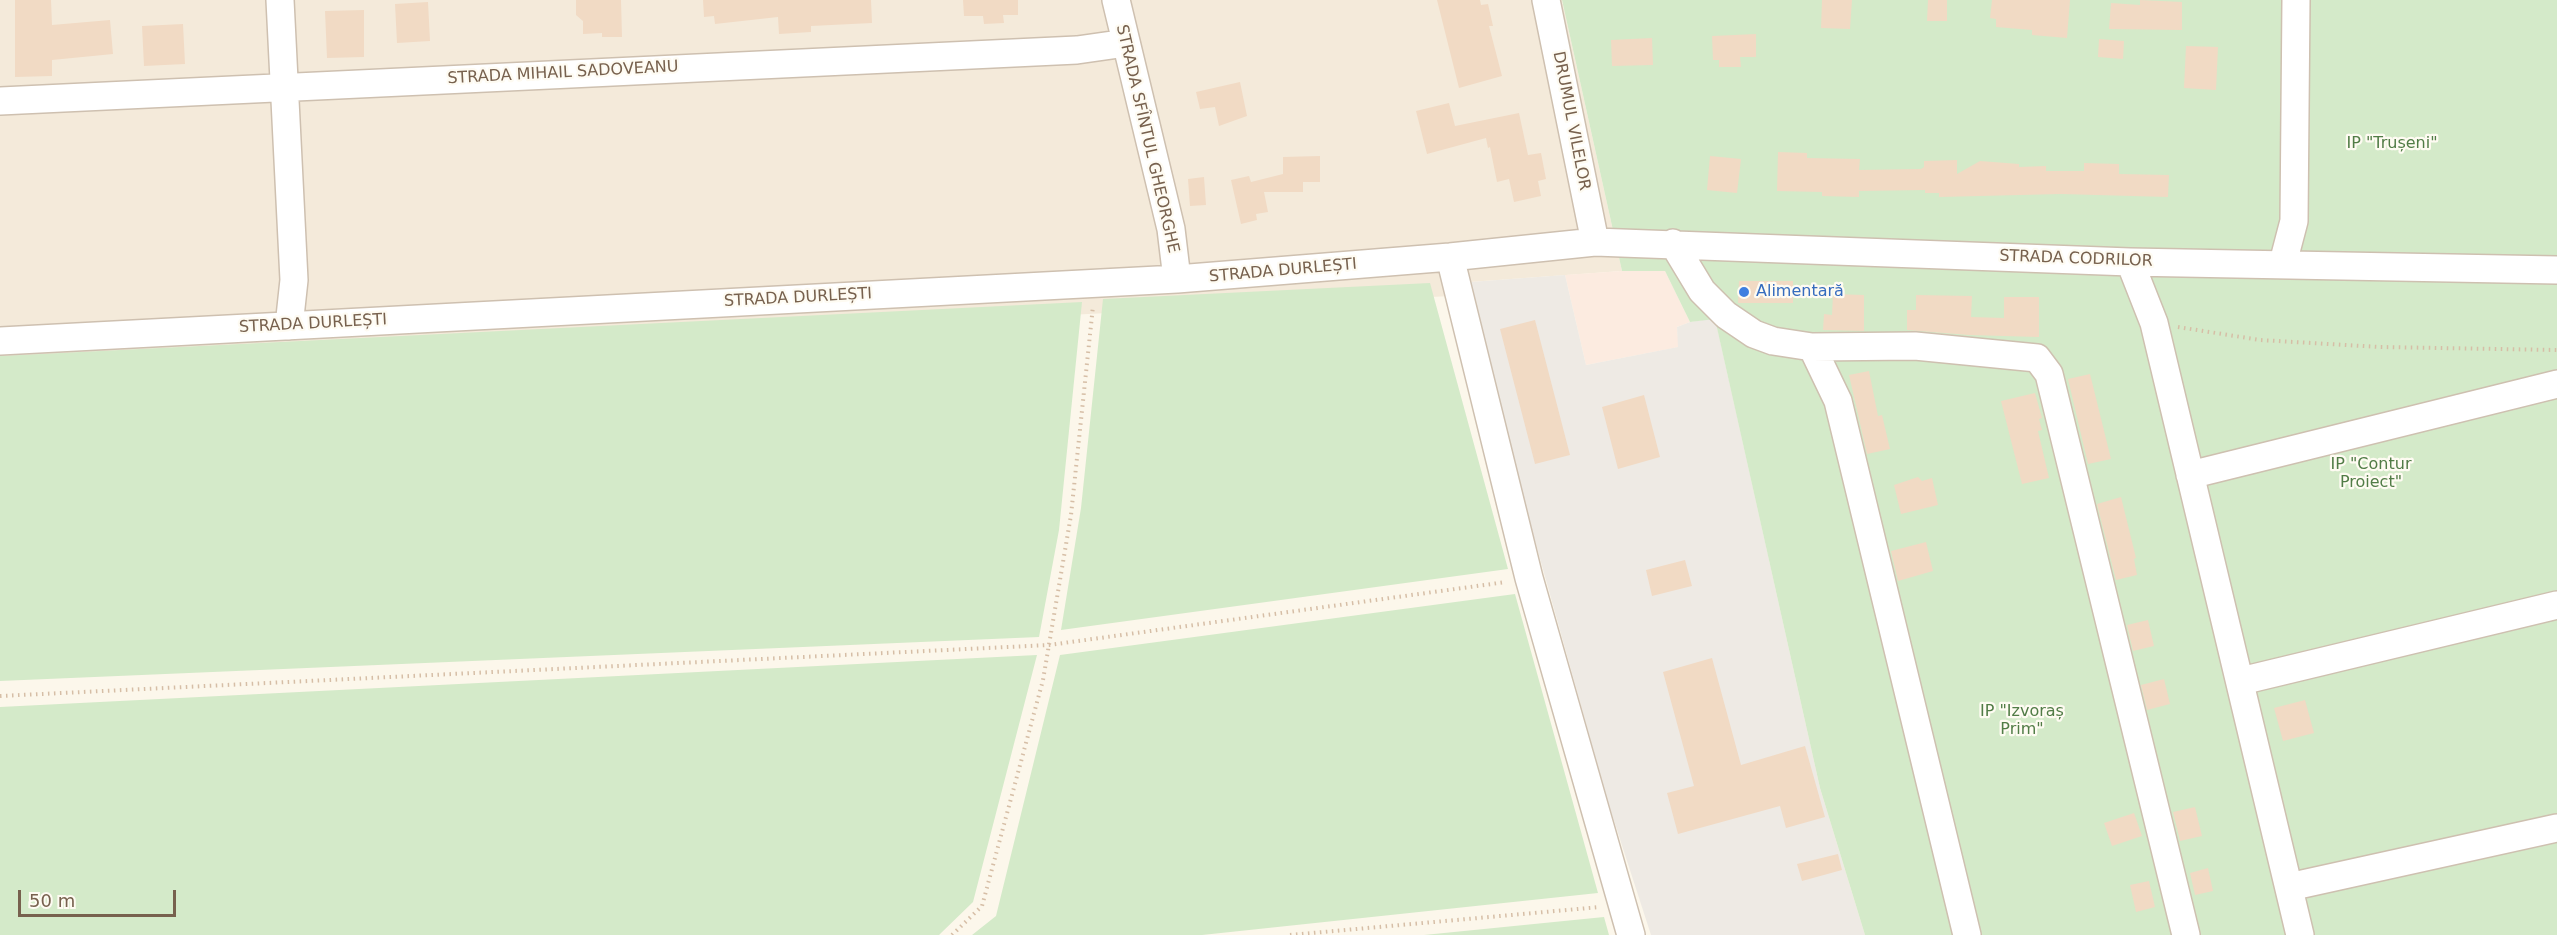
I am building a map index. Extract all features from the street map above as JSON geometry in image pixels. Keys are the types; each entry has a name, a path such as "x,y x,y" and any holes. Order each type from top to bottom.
{"street":[{"path":"280,0 294,280 288,326"},
{"name":"STRADA SFÎNTUL GHEORGHE","path":"1116,0 1171,229 1177,279"},
{"name":"DRUMUL VILELOR","path":"1546,0 1595,242"},
{"path":"2283,263 2294,221 2296,0"},
{"name":"STRADA MIHAIL SADOVEANU","path":"0,101 1077,50 1126,43"},
{"name":"STRADA CODRILOR","path":"1595,242 1673,243 2130,262 2283,263 2557,270"},
{"name":"STRADA DURLEȘTI","path":"0,341 1177,279 1450,257 1595,242"},
{"path":"1673,243 1702,291 1726,315 1755,334 1773,341 1812,347 1916,346 2015,354 2037,358 2049,374 2186,935"},
{"path":"1450,257 1529,578 1631,935"},
{"path":"2130,262 2154,323 2300,935"},
{"path":"1812,347 1838,401 1967,935"},
{"path":"2190,475 2557,384"},
{"path":"2241,681 2557,605"},
{"path":"2289,887 2557,828"}],"path":[{"path":"952,935 982,906 1043,680 1071,515 1095,282"},
{"path":"2154,323 2260,340 2380,347 2557,350"},
{"path":"0,696 1049,645 1529,578"},
{"path":"1290,935 1621,905"}],"shaded area":[{"path":"0,0 1562,0 1622,271 1470,282 1471,295 0,368"},
{"path":"1665,271 1690,322 1677,327 1679,347 1586,365 1565,275"},
{"path":"1565,275 1586,365 1678,347 1677,327 1690,322 1715,318 1820,788 1865,935 1651,935 1607,799 1517,476 1470,282"}],"green space":[{"path":"1562,0 2557,0 2557,935 1865,935 1820,788 1715,319 1690,322 1665,271 1622,271"},
{"path":"1430,283 1508,569 1061,630 1081,508 1103,299"},
{"path":"1082,302 1059,530 1039,637 0,681 0,356"},
{"path":"1515,594 1598,893 1202,935 972,935 996,916 1060,655"},
{"path":"1037,655 973,902 939,935 0,935 0,707"},
{"path":"1604,917 1609,935 1424,935"}],"building":[{"path":"15,0 51,0 52,25 110,20 113,54 52,60 52,76 15,77"},
{"path":"576,0 621,0 622,37 602,37 602,33 583,34 583,21 576,15"},
{"path":"703,0 871,0 872,23 811,26 811,32 779,34 778,17 715,24 714,16 704,17"},
{"path":"963,0 1018,0 1018,15 1003,15 1004,23 984,24 983,16 964,16"},
{"path":"1437,0 1480,0 1481,5 1488,4 1493,26 1489,26 1502,76 1459,88"},
{"path":"1822,0 1852,0 1850,29 1821,28"},
{"path":"1928,0 1947,0 1947,21 1927,21"},
{"path":"1992,0 2070,0 2067,38 2032,35 2032,30 1996,27 1996,19 1990,18"},
{"path":"2140,0 2182,2 2182,30 2109,29 2111,3 2140,5"},
{"path":"428,2 430,41 397,43 395,4"},
{"path":"364,10 364,57 327,58 325,11"},
{"path":"183,24 185,64 144,66 142,26"},
{"path":"1756,34 1756,57 1740,57 1741,67 1719,67 1719,60 1713,60 1712,36"},
{"path":"1652,38 1653,65 1612,66 1611,40"},
{"path":"2099,39 2124,41 2123,59 2098,57"},
{"path":"2186,46 2218,47 2216,90 2184,88"},
{"path":"1240,82 1247,116 1219,126 1215,107 1200,109 1196,92"},
{"path":"1449,103 1455,126 1519,113 1528,155 1541,153 1546,179 1538,181 1541,196 1514,202 1509,179 1497,182 1486,138 1427,154 1416,111"},
{"path":"1778,152 1807,153 1807,158 1860,159 1859,170 1921,169 1924,167 1924,161 1957,160 1957,174 1980,161 2019,164 2019,167 2046,166 2046,171 2084,171 2084,163 2119,164 2119,174 2169,175 2168,197 2061,194 1939,197 1939,193 1925,193 1925,190 1859,191 1859,197 1822,196 1822,192 1777,191"},
{"path":"1320,156 1320,182 1303,182 1303,192 1264,192 1268,212 1256,214 1257,220 1241,224 1231,180 1249,176 1251,182 1283,174 1283,157"},
{"path":"1710,156 1741,159 1737,193 1707,190"},
{"path":"1204,177 1206,205 1190,206 1188,179"},
{"path":"1739,281 1793,281 1793,303 1738,303"},
{"path":"1833,294 1864,295 1864,331 1823,330 1824,314 1832,315"},
{"path":"1916,295 1972,296 1971,317 2004,318 2004,297 2039,297 2039,337 1907,330 1907,310 1916,310"},
{"path":"1535,320 1570,455 1535,464 1500,329"},
{"path":"1869,371 1878,416 1882,415 1890,449 1867,454 1849,375"},
{"path":"2090,374 2111,459 2088,464 2068,379"},
{"path":"2035,393 2042,418 2039,419 2042,430 2038,431 2049,478 2022,484 2001,401"},
{"path":"1644,395 1660,457 1618,469 1602,407"},
{"path":"1918,477 1922,481 1932,478 1938,505 1901,514 1894,485"},
{"path":"2121,497 2136,558 2134,559 2137,575 2116,580 2097,504"},
{"path":"1926,542 1933,571 1898,581 1891,551"},
{"path":"1685,560 1692,586 1652,596 1646,570"},
{"path":"2148,620 2154,646 2133,651 2127,625"},
{"path":"1712,658 1741,765 1805,746 1825,817 1786,828 1780,806 1678,834 1667,793 1694,786 1663,672"},
{"path":"2164,679 2170,704 2147,710 2141,685"},
{"path":"2305,700 2314,733 2283,741 2274,708"},
{"path":"2195,807 2202,836 2180,841 2173,812"},
{"path":"2134,813 2142,836 2112,846 2104,823"},
{"path":"1838,854 1842,870 1802,881 1797,864"},
{"path":"2208,868 2213,891 2195,895 2190,873"},
{"path":"2149,881 2155,907 2136,912 2130,885"}],"place":[{"name":"Alimentară","path":"1744,292"}],"park label":[{"name":"IP \"Trușeni\"","path":"2392,144"},
{"name":"IP \"Contur Proiect\"","path":"2371,474"},
{"name":"IP \"Izvoraș Prim\"","path":"2022,721"}]}
